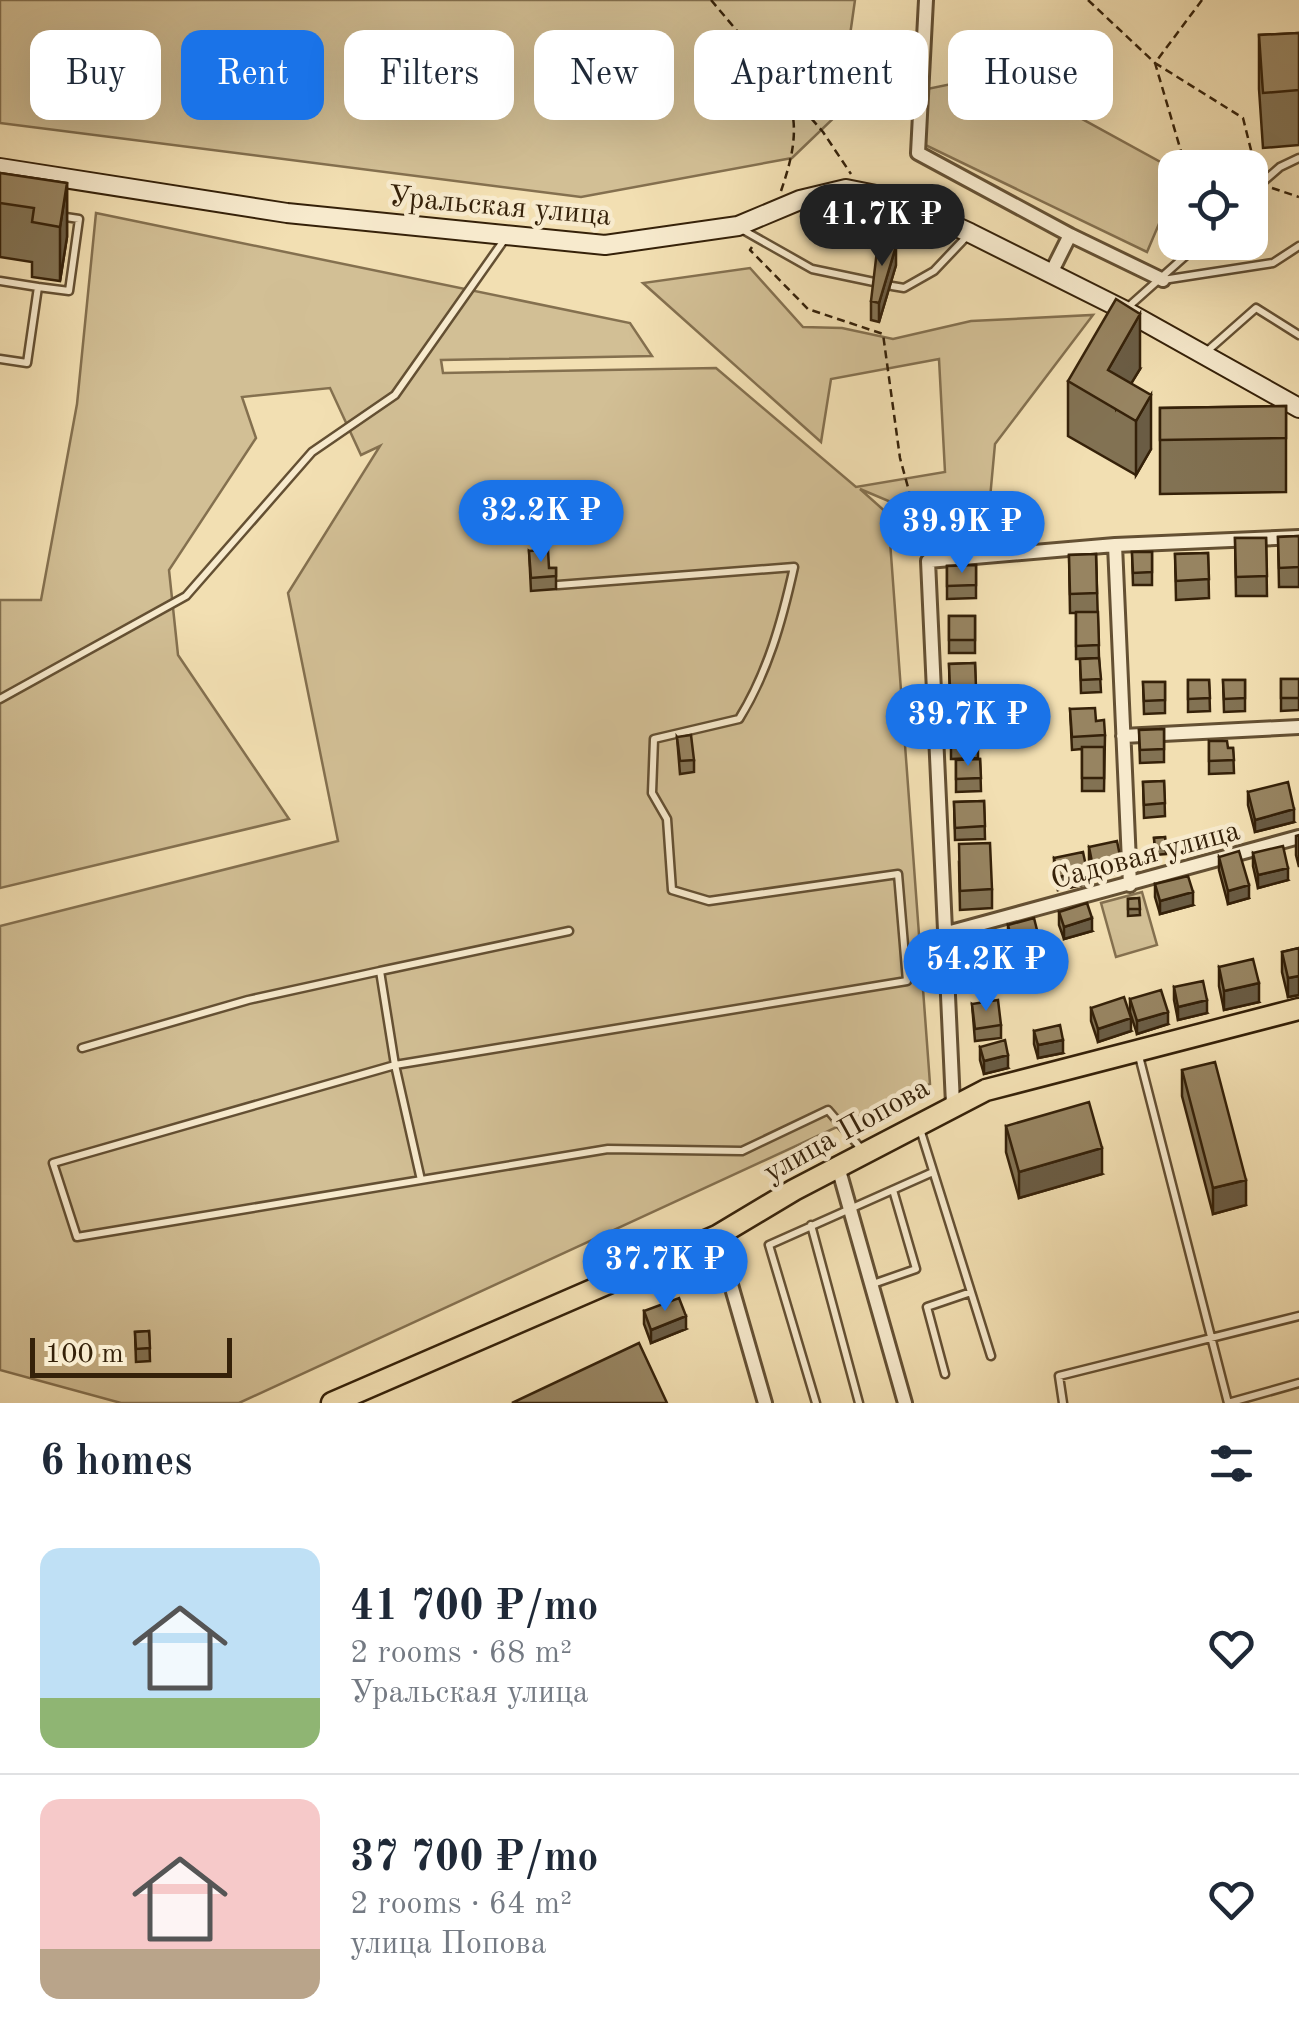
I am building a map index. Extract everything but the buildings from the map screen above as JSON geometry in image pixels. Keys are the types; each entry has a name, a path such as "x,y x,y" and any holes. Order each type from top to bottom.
{"main road":[{"name":"улица Попова","path":"332,1403 717,1236 953,1104 986,1090 1138,1054 1299,1009"}],"street":[{"path":"926,0 918,153 1163,280"},
{"name":"Уральская улица","path":"0,168 287,213 606,245 738,226 800,200 846,189 863,192 896,199 970,232 1124,310 1299,408"},
{"path":"1050,273 1070,235"},
{"path":"953,1104 928,561 1115,545 1299,537"},
{"path":"1115,545 1130,885"},
{"path":"1123,736 1299,727"},
{"name":"Садовая улица","path":"947,933 1299,838"},
{"path":"838,1168 905,1403"},
{"path":"717,1236 765,1403"}],"lane":[{"path":"1268,178 1299,158"},
{"path":"0,281 68,291 79,219 48,214"},
{"path":"738,226 756,240 812,269 874,282"},
{"path":"892,286 904,288 934,271 970,232"},
{"path":"0,699 186,596 312,452 395,395 508,235"},
{"path":"1163,280 1273,263 1299,246"},
{"path":"1124,310 1182,260"},
{"path":"0,359 27,363 38,287"},
{"path":"1202,356 1256,308 1296,330"},
{"path":"558,585 794,567 781,626 758,690 739,719 654,740 652,793 667,818 672,890 708,900 898,874 907,981 395,1065 53,1164 76,1237 608,1149 742,1152 828,1110 864,1153"},
{"path":"82,1048 248,1000 568,931"},
{"path":"380,971 395,1065 421,1180"},
{"path":"1138,1054 1228,1403 1299,1382"},
{"path":"918,1124 991,1356"},
{"path":"816,1403 769,1244 933,1172"},
{"path":"872,1285 916,1270 893,1190"},
{"path":"811,1225 859,1403"},
{"path":"945,1374 927,1307 970,1292"},
{"path":"1063,1403 1059,1376 1212,1341 1299,1316"}],"path":[{"path":"711,0 737,30"},
{"path":"1088,0 1156,63 1243,118 1251,150"},
{"path":"1156,63 1202,0"},
{"path":"1156,63 1181,150"},
{"path":"769,216 792,158 795,120"},
{"path":"814,120 863,192"},
{"path":"1268,187 1299,198"},
{"path":"756,240 750,250 808,309 883,334 900,458 928,561"}],"shaded area":[{"path":"0,0 855,0 851,30 694,30 694,120 832,120 792,158 581,197 0,123"},
{"path":"948,85 948,120 1084,120 1158,161 1158,226 1147,252 917,141 921,120 928,120 928,89"},
{"path":"96,213 630,323 652,356 441,360 443,373 716,368 856,487 945,472 939,359 831,379 821,442 643,283 750,268 803,327 842,328 893,339 971,321 1093,315 995,444 986,542 860,489 888,514 930,1084 239,1403 121,1403 0,1370 0,926 338,841 288,593 380,446 361,455 330,388 242,397 256,438 169,570 178,655 289,819 0,888 0,600 41,600 77,404"},
{"path":"1142,892 1157,945 1116,957 1101,903"}]}
